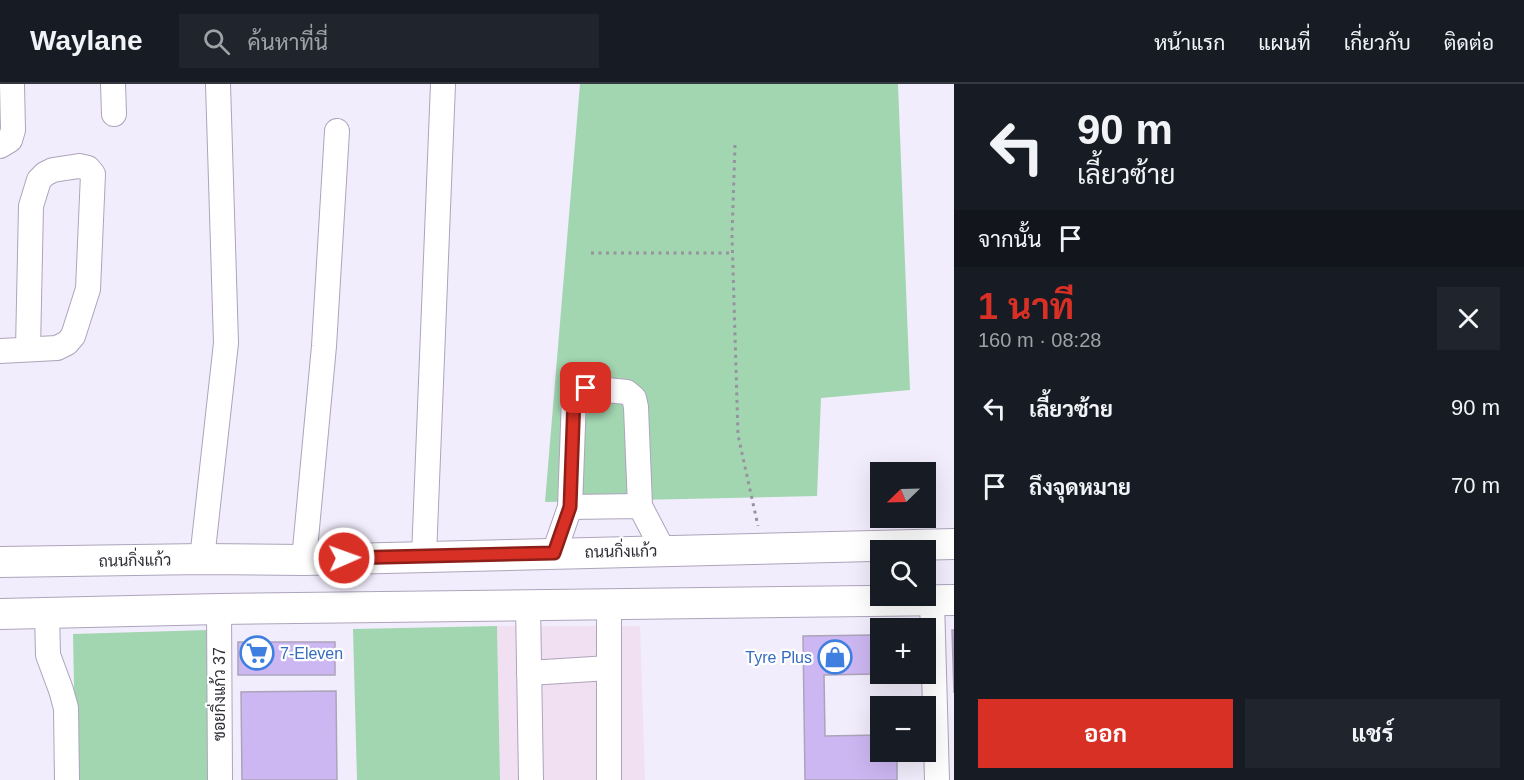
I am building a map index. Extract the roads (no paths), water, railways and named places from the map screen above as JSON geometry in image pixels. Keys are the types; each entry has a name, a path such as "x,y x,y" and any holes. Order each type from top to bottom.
{"main road":[{"name":"ถนนกิ่งแก้ว","path":"0,562 304,560 954,544"},
{"path":"0,614 943,600"}],"street":[{"path":"0,146 10,140 13,130 12,84"},
{"path":"113,84 114,114"},
{"path":"202,559 226,343 218,84"},
{"path":"424,556 443,84"},
{"path":"304,560 324,346 337,131"},
{"path":"0,351 28,350 57,348 67,343 73,336 88,289 93,174 88,168 80,166 53,170 39,180 31,206 28,350"},
{"path":"554,553 570,507 574,398 578,392 586,388 627,392 634,398 640,506 663,550"},
{"path":"570,507 640,506"},
{"path":"937,780 943,600"},
{"path":"528,605 531,780"},
{"path":"609,605 609,780"},
{"name":"ซอยกิ่งแก้ว 37","path":"219,609 220,780"},
{"path":"47,613 48,655 66,708 67,780"},
{"path":"529,673 609,668"}],"place":[{"name":"7-Eleven","path":"257,653"},
{"name":"Tyre Plus","path":"835,657"}]}
